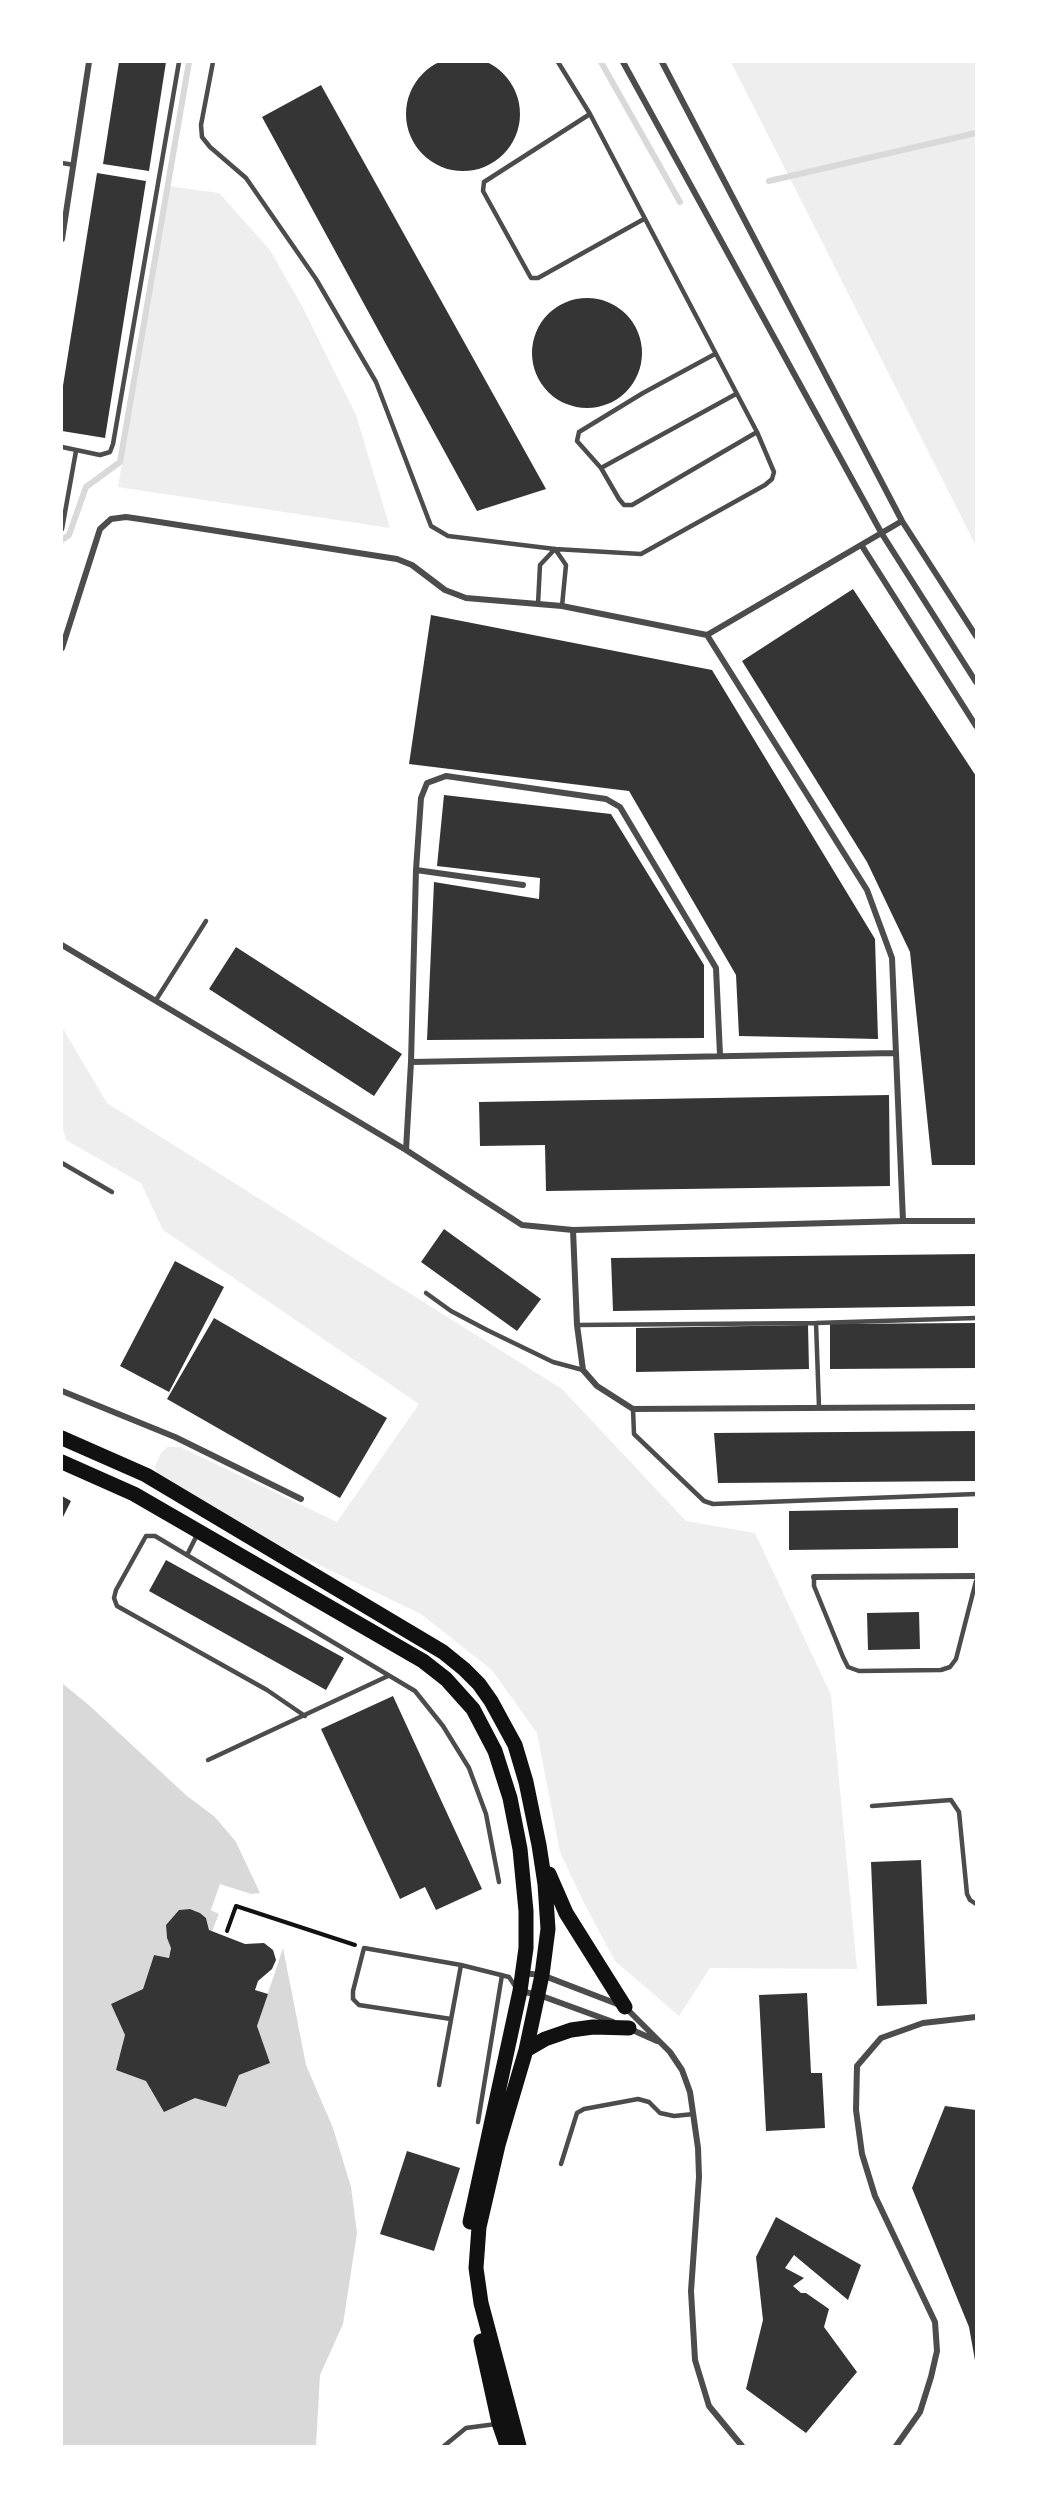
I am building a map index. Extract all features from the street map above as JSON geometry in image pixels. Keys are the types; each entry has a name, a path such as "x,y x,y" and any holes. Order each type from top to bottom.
{"main road":[{"path":"62,1438 146,1475 443,1652 464,1668 491,1701 515,1745 526,1782 539,1845 545,1884 548,1929 539,1995 526,2050 498,2145 479,2227 476,2268 481,2303 519,2446"},
{"path":"62,1462 134,1494 423,1661 446,1679 473,1709 495,1751 510,1798 520,1849 526,1911 526,1948 516,1975 519,1991 475,2194 468,2240 467,2267 472,2302 499,2423 507,2446"},
{"path":"539,1845 566,1913 625,2007"},
{"path":"526,2050 545,2039 571,2030 593,2027 629,2028"}],"street":[{"path":"62,239 89,62"},
{"path":"623,62 882,534 976,682"},
{"path":"662,62 902,521 976,636"},
{"path":"62,648 100,529 111,519 140,519 397,559 412,565 445,590 466,598 562,606 707,635 902,521"},
{"path":"862,546 976,726"},
{"path":"707,635 867,890 892,958 903,1221"},
{"path":"406,1150 411,1062 416,870 421,798 427,783 446,776 606,800 620,807 716,968 720,1055"},
{"path":"416,870 523,885"},
{"path":"62,945 406,1150 522,1225 573,1230 976,1221"},
{"path":"411,1062 896,1053"},
{"path":"573,1230 577,1325 583,1370 597,1386 633,1409 976,1407"},
{"path":"62,1391 175,1437 302,1498"},
{"path":"814,1577 976,1576"},
{"path":"516,1975 542,1975 625,2007 670,2052 682,2070 690,2092 694,2114 699,2176 691,2291 695,2360 709,2406 742,2446"},
{"path":"519,1991 539,1995 629,2028 660,2043"},
{"path":"896,2446 920,2412 932,2378 937,2351 935,2322 875,2196 862,2154 856,2110 857,2066 881,2038 923,2023 976,2017"}],"lane":[{"path":"62,447 100,455 110,452 113,444 179,62"},
{"path":"213,62 201,125 202,137 210,147 246,178 316,279 376,382 431,526 448,536 555,549 641,554 718,513 772,479 774,472 757,432 590,114 558,62"},
{"path":"590,114 484,182 483,191 531,278 538,278 644,219"},
{"path":"62,163 74,165"},
{"path":"715,354 643,393 579,432 577,441 601,468 624,505 632,505 757,432"},
{"path":"601,468 736,394"},
{"path":"62,529 76,451"},
{"path":"538,604 540,565 555,549"},
{"path":"555,549 566,565 562,606"},
{"path":"156,1000 206,921"},
{"path":"62,1162 112,1192"},
{"path":"426,1293 451,1311 487,1330 554,1362 583,1370"},
{"path":"577,1325 816,1323 976,1318"},
{"path":"816,1323 819,1407"},
{"path":"633,1409 634,1434 704,1501 712,1504 976,1494"},
{"path":"187,1555 198,1533"},
{"path":"305,1716 267,1690 117,1606 114,1598 116,1590 146,1536 155,1536 415,1691 470,1768 486,1814 499,1882"},
{"path":"814,1577 814,1586 843,1657 848,1667 859,1671 941,1670 950,1667 956,1659 976,1581"},
{"path":"208,1760 388,1676"},
{"path":"872,1806 951,1800 959,1812 967,1894 976,1904"},
{"path":"451,2019 359,2004 353,1999 353,1991 364,1948 461,1965 502,1975 516,1975"},
{"path":"439,2085 461,1965"},
{"path":"478,2122 502,1975"},
{"path":"561,2164 577,2113 584,2109 638,2099 649,2102 660,2113 674,2116 694,2114"},
{"path":"444,2446 466,2428 499,2423"}],"path":[{"path":"227,1931 236,1906 364,1948"}],"shaded area":[{"path":"731,62 976,62 976,546"},
{"path":"168,186 219,193 270,250 303,308 356,415 390,528 118,487"},
{"path":"62,1027 107,1103 562,1389 686,1521 755,1533 831,1695 857,1969 710,1968 679,2016 615,1961 560,1852 537,1733 492,1670 421,1614 261,1537 157,1475 155,1467 161,1453 167,1447 180,1447 337,1522 419,1404 163,1230 141,1183 66,1140 62,1126"},
{"path":"62,1683 187,1796 215,1817 236,1842 260,1893 251,1894 220,1885 211,1910 219,1914 212,1932 209,1930 206,1918 190,1909 171,1948 169,1958 154,1955 143,1989 257,2026 283,1948 306,2065 333,2128 351,2187 357,2233 343,2324 320,2375 316,2446 62,2446"}],"pier":[{"path":"220,1884 251,1894 250,1897 222,1888 215,1908 222,1914 215,1933 257,2027 270,2063 239,2075 226,2107 116,2070 125,2035 111,2004 143,1989 154,1955 169,1958 171,1948 166,1925 179,1910 190,1909 200,1913 206,1918 209,1930 212,1932 219,1914 211,1910"}],"building":[{"path":"463,57 485,62 503,74 515,92 520,114 515,136 503,154 485,166 463,171 441,166 423,154 411,136 406,114 411,92 423,74 441,62"},
{"path":"119,62 166,62 149,171 103,164"},
{"path":"321,85 546,489 477,511 262,117"},
{"path":"97,173 146,181 105,438 62,431 62,392"},
{"path":"587,298 608,303 626,314 637,332 642,353 637,374 626,392 608,403 587,408 566,403 548,392 537,374 532,353 537,332 548,314 566,303"},
{"path":"853,589 976,776 976,1165 932,1165 910,952 867,862 742,661"},
{"path":"431,615 712,670 875,939 878,1039 739,1036 736,975 629,791 409,764"},
{"path":"444,795 611,814 704,965 704,1038 427,1040 434,882 539,899 540,878 437,866"},
{"path":"236,947 402,1054 374,1096 209,989"},
{"path":"889,1095 890,1186 546,1191 545,1145 480,1146 479,1102"},
{"path":"444,1229 541,1299 517,1331 421,1262"},
{"path":"976,1254 976,1306 613,1311 611,1258"},
{"path":"175,1261 224,1287 169,1392 120,1366"},
{"path":"214,1318 387,1418 340,1498 167,1399"},
{"path":"976,1323 976,1368 830,1369 830,1324"},
{"path":"808,1325 809,1369 636,1372 636,1328"},
{"path":"976,1431 976,1481 718,1483 714,1433"},
{"path":"62,1496 71,1501 62,1519"},
{"path":"958,1508 958,1548 789,1550 789,1511"},
{"path":"166,1560 344,1658 326,1690 149,1591"},
{"path":"919,1612 920,1649 868,1650 867,1613"},
{"path":"393,1696 482,1889 436,1910 425,1887 400,1899 321,1729"},
{"path":"921,1860 927,2004 877,2006 871,1862"},
{"path":"190,1909 206,1918 209,1930 245,1944 264,1943 273,1950 276,1960 272,1969 258,1981 255,1990 268,1994 257,2026 270,2063 239,2075 226,2107 195,2098 164,2112 146,2081 116,2070 125,2035 111,2004 143,1989 154,1955 169,1958 171,1948 166,1925 179,1910"},
{"path":"807,1993 811,2073 822,2073 825,2128 766,2131 759,1995"},
{"path":"945,2106 976,2110 976,2366 969,2327 912,2188"},
{"path":"407,2151 460,2168 434,2251 380,2234"},
{"path":"776,2217 861,2265 848,2300 794,2255 785,2268 804,2278 793,2286 829,2309 824,2327 857,2372 806,2433 746,2389 763,2320 756,2257"}],"waterway":[{"path":"62,540 69,535 86,487 120,462 189,62"},
{"path":"601,62 680,202"},
{"path":"769,181 976,133"}]}
